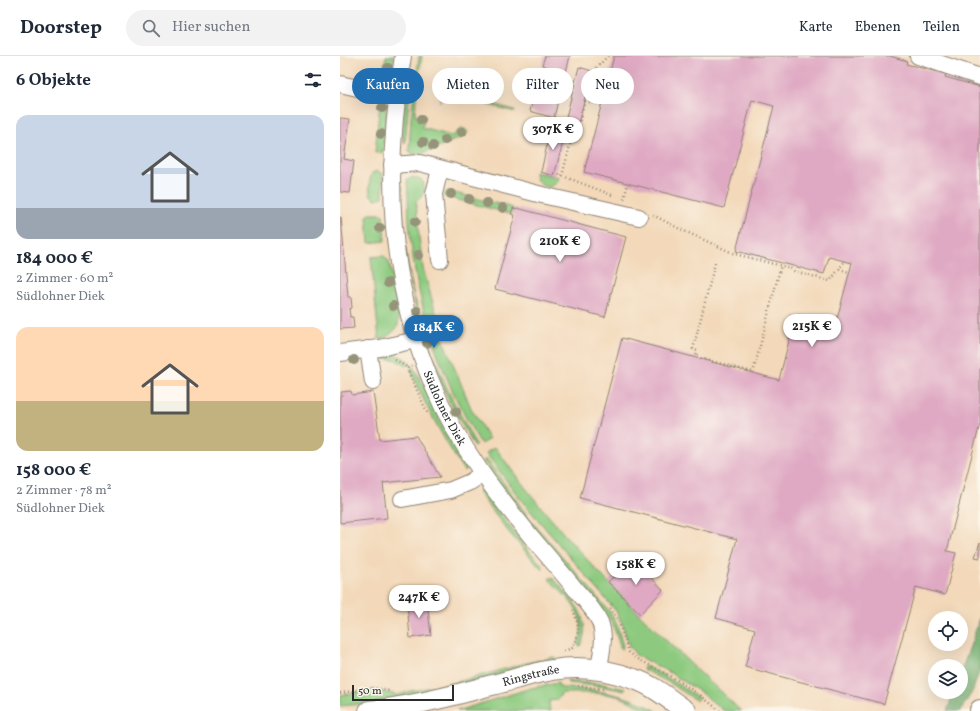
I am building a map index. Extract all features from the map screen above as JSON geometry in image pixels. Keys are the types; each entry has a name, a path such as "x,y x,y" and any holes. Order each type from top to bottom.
{"main road":[{"name":"Ringstraße","path":"369,711 430,702 553,670 580,668 598,669 635,679 646,684 686,711"}],"street":[{"name":"Südlohner Diek","path":"401,68 403,56"},
{"path":"918,56 980,77"},
{"path":"340,84 352,87"},
{"name":"Südlohner Diek","path":"396,104 391,188 395,245 400,281 416,340 441,404 471,458 516,519 592,608 596,615 603,635 598,669"},
{"path":"392,165 420,163 542,195 645,216"},
{"path":"440,169 434,194 440,260"},
{"path":"340,353 416,340"},
{"path":"368,349 372,382"},
{"path":"402,499 451,490 470,482 482,474"}],"path":[{"path":"596,68 608,56"},
{"path":"562,176 574,130 577,130 584,104"},
{"path":"597,104 601,105"},
{"path":"555,173 624,199 628,183"},
{"path":"645,216 680,229 735,254 781,265 794,271 830,280 845,261"},
{"path":"715,263 693,349 697,351 696,357 753,373 781,265"},
{"path":"839,269 849,272"},
{"path":"609,607 618,620 629,652 636,658 672,677 720,711"},
{"path":"573,686 606,689"}],"green space":[{"path":"386,56 394,56 392,68 384,68"},
{"path":"419,56 422,56 420,68 417,68"},
{"path":"380,104 387,104 383,152 375,153"},
{"path":"405,104 409,104 405,143 401,135"},
{"path":"413,104 416,104 415,116 425,117 422,128 452,136 461,129 465,129 468,132 465,136 418,155 413,154 409,151"},
{"path":"485,104 493,104 515,110 515,112"},
{"path":"377,171 383,174 383,197 376,199 371,196 370,178 372,173"},
{"path":"535,172 559,177 557,182 550,187 542,185 538,182"},
{"path":"413,177 421,179 424,186 423,194 416,201 423,268 445,345 471,408 489,439 481,444 450,386 438,355 419,293 413,260 407,180"},
{"path":"402,185 403,190 401,191 404,236 408,265 414,296 431,352 429,353 422,332 408,272 405,252 399,189"},
{"path":"447,191 513,208 511,214 443,196"},
{"path":"370,214 383,215 385,241 369,243 367,216"},
{"path":"384,256 389,262 396,295 399,320 398,325 393,332 379,340 371,257"},
{"path":"392,354 402,357 410,363 406,366 394,359 380,359 379,355"},
{"path":"434,357 448,391 476,445 474,446 449,401 431,358"},
{"path":"413,367 423,384 446,433 467,469 464,471 442,435 423,399 410,369"},
{"path":"495,447 522,483 580,552 643,618 741,711 724,711 702,693 669,672 637,656 629,646 622,623 616,611 521,500 486,453"},
{"path":"486,459 533,523 610,612 617,625 623,646 622,649 609,618 541,539 483,461"},
{"path":"481,489 524,545 544,568 542,570 507,530 478,492"},
{"path":"552,577 572,599 582,617 584,636 580,646 577,644 581,634 579,616 571,602 549,579"},
{"path":"980,618 980,670 972,692 968,698 968,659 966,659"},
{"path":"553,657 556,658 556,660 454,686 375,703 340,706 340,695 374,690 398,695 410,691 454,683"},
{"path":"645,666 665,676 699,698 697,701 670,683 643,669"},
{"path":"567,681 603,684 626,689 624,691 606,687 568,683"},
{"path":"558,683 562,688 599,691 634,700 657,711 646,709 616,696 603,694 562,693 557,700 549,701 550,711 457,711 531,688"},
{"path":"951,699 968,699 960,711 947,711"}],"building":[{"path":"545,56 570,56 567,68 552,68 542,65"},
{"path":"614,56 890,56 907,61 906,64 946,74 945,77 980,87 980,424 947,551 956,553 945,595 916,587 884,704 745,667 755,629 716,618 737,539 580,498 622,338 779,380 795,317 835,327 852,263 829,257 824,274 736,251 774,106 752,100 724,208 584,172 602,104 634,104 634,68 611,68"},
{"path":"579,67 582,68 581,68 581,104 583,104 578,124 565,121 569,104 573,104 573,90"},
{"path":"532,104 557,104 554,118 530,111"},
{"path":"340,118 350,119 344,159 354,161 350,193 340,192"},
{"path":"551,127 566,131 554,176 541,172"},
{"path":"513,208 626,237 605,317 495,289 515,215 511,214"},
{"path":"340,217 348,297 351,297 352,308 349,309 350,317 353,317 354,328 340,329"},
{"path":"351,391 352,395 373,392 380,440 416,436 440,477 383,483 387,518 340,523 340,396 342,395 341,392"},
{"path":"980,542 980,558 975,557"},
{"path":"633,558 663,590 640,614 608,582"},
{"path":"427,601 431,635 410,638 407,603"}]}
